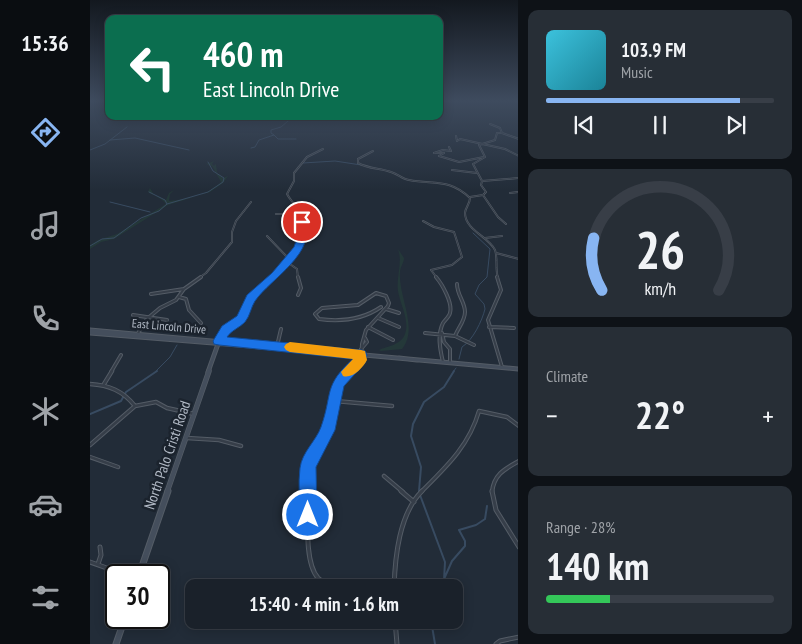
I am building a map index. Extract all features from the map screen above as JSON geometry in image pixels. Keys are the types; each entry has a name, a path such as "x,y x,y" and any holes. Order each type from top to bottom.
{"main road":[{"name":"East Lincoln Drive","path":"90,331 277,347 332,354 335,352 353,354 361,351 409,360 518,369"},
{"name":"North Palo Cristi Road","path":"143,564 218,342"},
{"path":"116,644 121,629"}],"street":[{"path":"479,144 494,140 498,133 518,139"},
{"path":"456,136 457,140 490,145 518,156"},
{"path":"479,144 485,157"},
{"path":"449,147 451,151 443,150 434,153 444,153 438,156 459,162 485,157"},
{"path":"218,342 226,330 241,318 251,298 288,261 301,244 304,234 295,204 287,196 288,189 294,180 294,173 307,157 323,149"},
{"path":"373,151 358,159 358,163 390,171 408,180 437,181 453,186 469,197 483,195"},
{"path":"483,195 486,192 473,164 485,157"},
{"path":"452,170 477,173"},
{"path":"482,181 518,178"},
{"path":"510,193 518,192"},
{"path":"483,195 498,217 506,224"},
{"path":"469,197 470,201 466,210 466,219 473,228 485,238 496,253 518,259"},
{"path":"137,335 147,319 179,297 184,289 206,273 231,244 235,222 251,202"},
{"path":"276,214 298,214"},
{"path":"423,221 434,227 454,232 462,257 459,262 444,268 431,270 442,284 450,308 441,330 443,362"},
{"path":"267,236 288,261 297,268 297,279 301,288 298,294"},
{"path":"485,238 502,236"},
{"path":"496,253 495,269 501,290 489,315 489,327 502,367"},
{"path":"456,336 465,314 457,290 457,284"},
{"path":"151,294 184,289"},
{"path":"319,579 311,568 309,555 308,467 327,430 340,380 361,360 361,351 368,327 382,314 389,303 388,298 384,294 376,293 368,300 355,306 322,308 317,310 315,314 319,319 342,320 362,317 382,307"},
{"path":"179,297 186,299 189,310 201,323"},
{"path":"386,309 399,313"},
{"path":"377,311 382,314"},
{"path":"133,315 147,319 167,320"},
{"path":"378,318 399,327"},
{"path":"368,327 393,340"},
{"path":"489,327 514,328"},
{"path":"277,347 281,329"},
{"path":"425,333 456,336 472,345"},
{"path":"441,334 444,342 450,348 450,362"},
{"path":"361,351 367,342 365,337"},
{"path":"441,352 449,353"},
{"path":"104,384 121,355"},
{"path":"90,384 112,386 125,395 135,406"},
{"path":"334,401 392,406"},
{"path":"90,445 135,406 156,402 167,408 194,414"},
{"path":"394,579 395,557 399,535 414,502 467,444 479,412 507,417 518,426"},
{"path":"186,438 219,440 241,446"},
{"path":"90,457 118,467"},
{"path":"518,461 496,477 493,496 500,521 518,547"},
{"path":"384,476 414,502"},
{"path":"98,564 101,556 100,547"},
{"path":"90,562 105,568"},
{"path":"396,629 397,644"},
{"path":"496,644 500,640 518,636"}],"green space":[{"path":"214,161 212,164 214,166 216,164 217,173 223,178 228,176 223,183 205,194 221,182 212,166 206,164"},
{"path":"150,188 154,195 166,200 169,193 174,190 170,194 169,201 198,196 168,205 114,239 101,242 90,249 90,245 98,240 117,234 166,204 148,192"},
{"path":"398,249 404,258 400,270 400,281 409,331 407,341 402,349 381,351 379,350 401,341 406,329 406,318 398,291 400,259"}],"waterway":[{"path":"110,140 123,130"},
{"path":"271,130 271,133 274,135"},
{"path":"251,148 255,147 259,140 274,135"},
{"path":"274,135 278,139 296,139"},
{"path":"110,140 135,138 189,150"},
{"path":"90,150 110,140"},
{"path":"303,163 335,161 361,165"},
{"path":"167,204 208,192 223,182 224,178 213,171 208,162"},
{"path":"149,192 165,200 167,204"},
{"path":"110,202 150,212"},
{"path":"90,246 102,239 114,238 141,218 159,211 167,204"},
{"path":"459,359 462,347 470,340 482,319 485,309 484,304 475,294 479,285 487,277 490,249 473,233"},
{"path":"155,372 170,357 177,345"},
{"path":"453,372 456,368"},
{"path":"90,414 121,401 126,392 157,371"},
{"path":"419,491 421,467 411,436 413,424 424,402 444,387 454,371"},
{"path":"420,495 445,562 444,579"},
{"path":"444,579 452,561 465,546 465,541 459,530 476,525 485,519 487,506"},
{"path":"432,629 435,644"}],"slow traffic":[{"path":"290,347 361,355 361,360 347,372"}],"route":[{"path":"302,222 304,232 299,248 276,275 251,298 243,316 222,334 219,341 361,355 361,360 343,376 338,384 332,416 327,430 310,460 308,467 308,515"}]}
